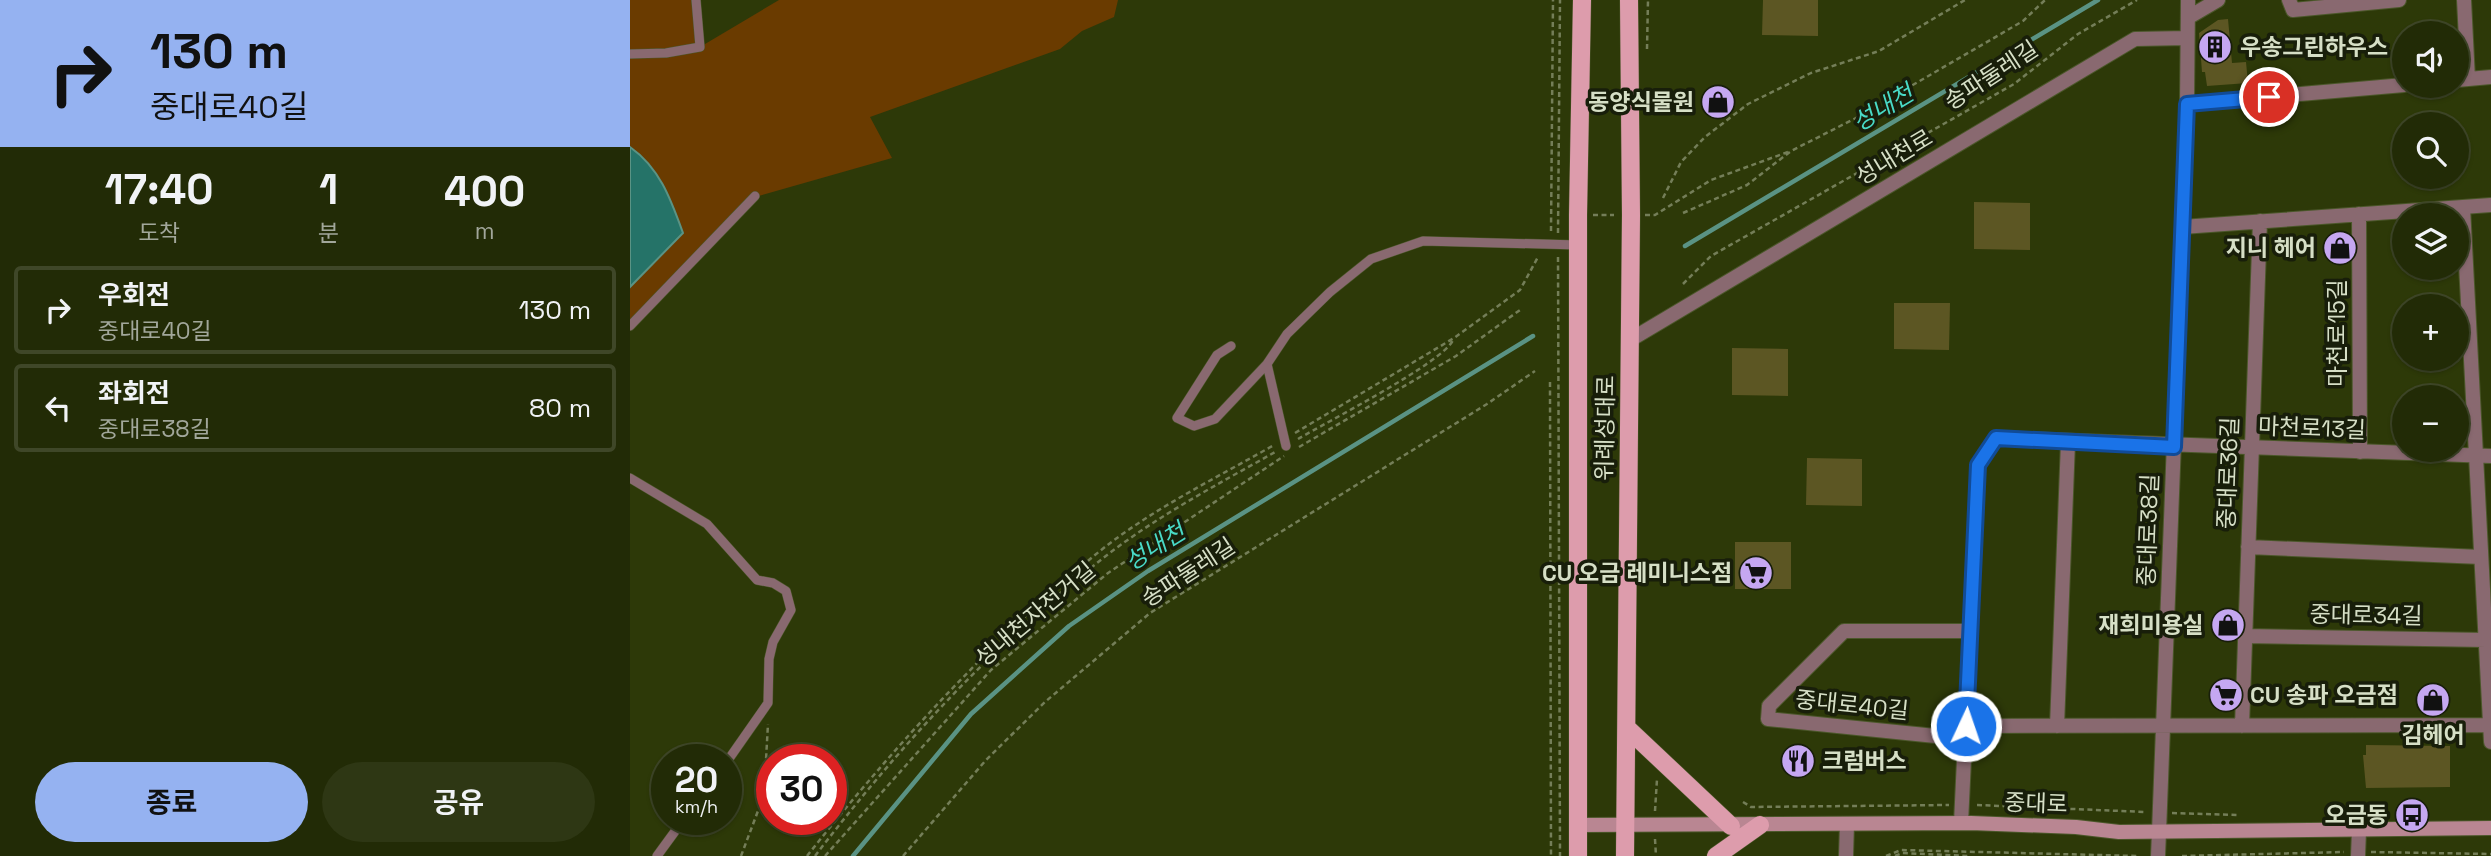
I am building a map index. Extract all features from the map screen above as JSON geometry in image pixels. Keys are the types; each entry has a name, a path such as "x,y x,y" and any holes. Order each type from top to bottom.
{"main road":[{"name":"위례성대로","path":"1578,856 1578,215 1582,0"},
{"name":"위례성대로","path":"1625,856 1631,215 1629,0"},
{"path":"1627,728 1731,826"},
{"name":"중대로","path":"1579,825 1961,823 2158,832 2491,828"},
{"path":"1716,856 1760,825"}],"street":[{"path":"2188,9 2218,0"},
{"path":"2289,0 2293,10 2399,0"},
{"path":"2464,0 2464,21"},
{"name":"중대로38길","path":"2158,856 2187,104 2188,9"},
{"name":"성내천로","path":"1630,340 2135,39 2187,38"},
{"path":"2469,80 2491,78"},
{"path":"2187,104 2392,86"},
{"path":"2469,207 2491,205"},
{"path":"2182,227 2392,212"},
{"name":"마천로15길","path":"2359,214 2360,452"},
{"name":"중대로36길","path":"2242,726 2260,221"},
{"path":"2469,280 2483,456 2482,557 2491,742"},
{"path":"1961,823 1978,465 1996,438 2174,447"},
{"path":"2057,726 2068,442"},
{"name":"마천로13길","path":"2174,447 2483,456"},
{"path":"2248,547 2482,557"},
{"name":"중대로40길","path":"1965,733 1768,719 1769,706 1844,631 1970,631"},
{"name":"중대로34길","path":"2245,636 2486,640"},
{"path":"1965,733 2057,726 2490,725"},
{"path":"1846,856 1847,824"},
{"path":"2358,854 2359,831"}],"lane":[{"path":"630,54 666,53 700,47 696,0"},
{"path":"630,326 755,197"},
{"path":"1231,346 1217,355 1177,418 1194,426 1215,419 1267,364 1287,334 1330,292 1371,260 1423,241 1578,245"},
{"path":"1267,364 1285,442"},
{"path":"630,478 707,524 757,580 773,583 786,591 792,610 772,642 768,703 739,744"},
{"path":"657,856 672,835"}],"path":[{"path":"1552,245 1553,0"},
{"path":"815,856 857,801 981,667 1098,562 1454,338 1520,290 1552,245 1558,216 1560,0"},
{"path":"1663,198 1681,162 1705,137 1748,104 1811,73 1879,51 1965,0"},
{"path":"1551,216 1655,215 1711,180 1791,151 1856,118 2023,21 2045,0"},
{"name":"송파둘레길","path":"1684,285 1711,256 2014,83 2078,34 2137,0"},
{"path":"1683,213 1747,185 1791,151"},
{"name":"위례성대로","path":"1552,245 1558,257 1560,856"},
{"name":"성내천자전거길","path":"825,856 991,670 1108,573 1288,454 1456,356 1520,310"},
{"path":"807,856 853,799 977,664 1090,559 1153,514 1427,363 1450,348 1454,338"},
{"name":"송파둘레길","path":"903,856 996,750 1045,702 1150,613 1487,404 1535,371"},
{"path":"1550,382 1551,856"},
{"path":"741,856 764,795 768,703"},
{"path":"1743,802 1751,807 1962,804 2240,815"},
{"path":"1886,856 1901,850 2137,856"},
{"path":"1895,856 1902,853 1968,856"},
{"path":"2182,856 2491,854"}],"shaded area":[{"path":"630,0 696,0 700,47 779,0 1118,0 1114,17 1082,31 1060,49 870,117 892,158 755,197 630,326"}],"water":[{"path":"630,147 657,175 683,233 630,287"}],"building":[{"path":"1763,0 1818,0 1818,36 1762,35"},
{"name":"우송그린하우스","path":"2228,19 2232,63 2246,62 2248,83 2207,86 2205,72 2202,72 2199,33 2218,20"},
{"path":"1974,202 2030,203 2030,250 1974,249"},
{"path":"1894,303 1950,303 1949,350 1894,349"},
{"path":"1732,348 1788,349 1788,396 1732,395"},
{"path":"1807,458 1862,459 1862,506 1806,505"},
{"path":"1735,542 1791,542 1791,589 1735,589"},
{"path":"2366,745 2450,746 2450,787 2366,788 2363,755 2366,755"}],"waterway":[{"name":"성내천","path":"1685,246 2098,0"},
{"name":"성내천","path":"853,856 971,714 1069,626 1148,571 1533,336"}],"place":[{"name":"우송그린하우스","path":"2215,47"},
{"name":"동양식물원","path":"1718,102"},
{"name":"지니 헤어","path":"2340,248"},
{"name":"CU 오금 레미니스점","path":"1756,573"},
{"name":"재희미용실","path":"2228,625"},
{"name":"CU 송파 오금점","path":"2226,695"},
{"name":"김헤어","path":"2433,700"},
{"name":"크럼버스","path":"1798,761"},
{"name":"오금동","path":"2412,815"}],"route":[{"path":"1966,726 1978,465 1996,438 2174,447 2187,104 2269,97"}]}
